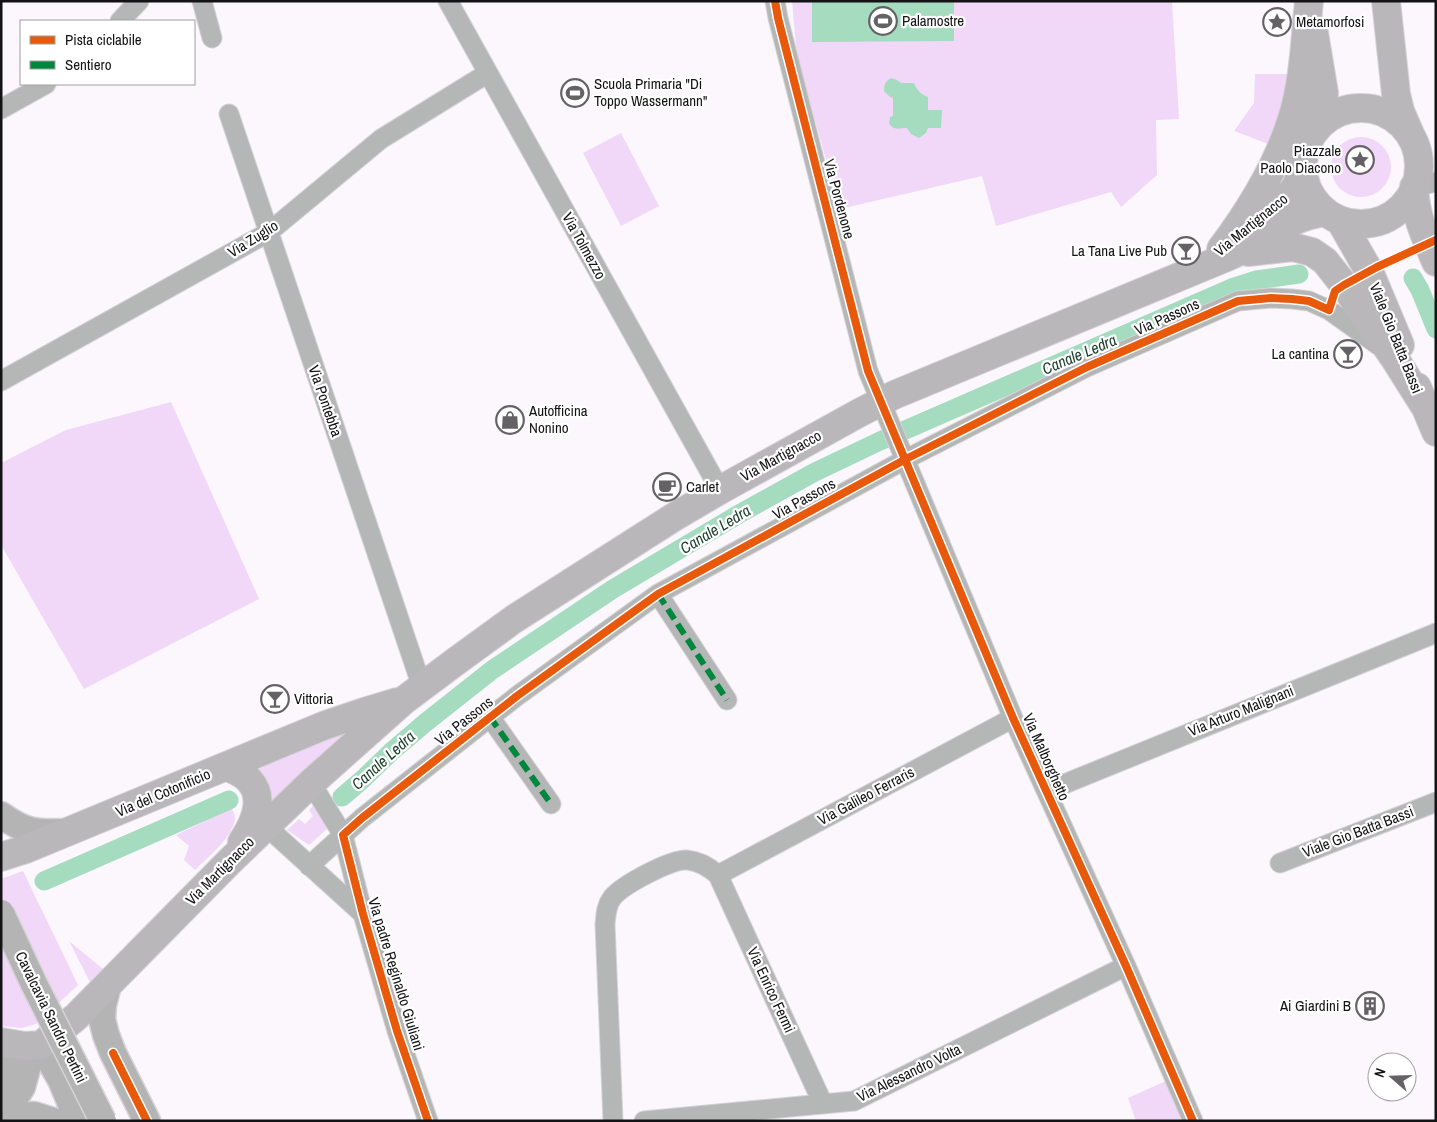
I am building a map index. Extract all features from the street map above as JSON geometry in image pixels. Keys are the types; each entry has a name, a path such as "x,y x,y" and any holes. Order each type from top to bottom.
{"main road":[{"path":"1309,1 1324,93 1320,125"},
{"path":"1227,252 1274,165 1292,118 1301,76 1309,1"},
{"path":"1386,1 1396,94 1400,111 1416,149 1418,178 1425,185"},
{"path":"1412,140 1399,123 1381,112 1359,108 1338,113 1328,118 1313,133 1305,151 1303,171 1307,187 1315,201 1333,216 1359,224 1379,221 1388,216 1425,185"},
{"name":"Via Martignacco","path":"1227,252 1282,203 1295,188 1303,171"},
{"path":"1425,185 1415,205 1422,230 1436,262"},
{"name":"Via Martignacco","path":"5,1115 22,1087 28,1065 41,1045 76,1017 310,783 413,694 514,619 629,545 720,490 884,410 894,395 1191,272 1227,252 1292,221 1309,215 1333,216"},
{"name":"Viale Gio Batta Bassi","path":"1333,216 1369,271 1436,432"},
{"path":"1227,252 1293,247 1304,249 1320,256 1335,273 1396,359 1424,405"},
{"name":"Via Martignacco","path":"323,726 413,694"},
{"name":"Via del Cotonificio","path":"1,857 26,849 323,726"},
{"path":"226,766 242,773 250,781 255,790 258,803 257,813 253,822 229,862"},
{"path":"1,815 26,830 39,833 66,832"},
{"name":"Cavalcavia Sandro Pertini","path":"1,913 34,984 103,1121"},
{"path":"108,985 103,1004 102,1019 106,1035 147,1121"},
{"path":"1,1042 25,1046 41,1045 61,1080 78,1121"},
{"path":"1,1051 6,1057 11,1070 12,1083 5,1115 34,1115 53,1121"}],"street":[{"path":"121,20 139,1"},
{"path":"202,1 212,38"},
{"name":"Via Tolmezzo","path":"448,1 720,490"},
{"name":"Via Pordenone","path":"775,1 868,371 884,410"},
{"name":"Via Zuglio","path":"1,381 269,232 381,139 488,73"},
{"path":"1,109 44,85"},
{"name":"Via Pontebba","path":"229,114 269,232 413,694"},
{"name":"Via Passons","path":"309,866 370,812 490,717 658,594 903,453 1087,367 1238,300 1292,299 1309,301 1329,310"},
{"name":"Viale Gio Batta Bassi","path":"1329,310 1396,359"},
{"name":"Via Malborghetto","path":"884,410 1014,718 1126,966 1193,1121"},
{"path":"658,594 727,700"},
{"name":"Via Arturo Malignani","path":"1047,791 1436,633"},
{"name":"Via Passons","path":"490,717 551,804"},
{"name":"Via Galileo Ferraris","path":"718,875 1014,718"},
{"name":"Via padre Reginaldo Giuliani","path":"310,783 343,835 363,914 397,1030 428,1121"},
{"name":"Viale Gio Batta Bassi","path":"1280,863 1436,802"},
{"name":"Via padre Reginaldo Giuliani","path":"266,826 363,914"},
{"path":"613,1121 605,924 607,909 611,899 631,882 676,861 697,862 718,875"},
{"name":"Via Enrico Fermi","path":"718,875 823,1104"},
{"name":"Via Alessandro Volta","path":"644,1121 854,1101 1126,966"}],"shaded area":[{"path":"792,1 1172,1 1179,119 1156,120 1157,175 1121,207 1111,192 996,226 982,176 840,209 797,57"},
{"name":"Palamostre","path":"812,1 954,1 954,41 812,42"},
{"path":"1255,74 1291,74 1271,145 1234,131 1254,103"},
{"path":"891,78 901,83 914,83 919,92 928,97 928,110 942,110 941,128 928,128 926,133 919,138 911,134 907,128 891,126 889,123 890,117 893,116 893,98 884,91 884,86"},
{"path":"621,133 659,206 621,226 583,153"},
{"path":"1361,137 1377,142 1382,146 1386,151 1391,167 1386,183 1382,188 1377,192 1361,197 1345,192 1340,188 1336,183 1331,167 1336,151 1340,146 1345,142"},
{"path":"171,402 259,599 84,689 1,545 1,463 66,430"},
{"path":"376,718 272,805 269,790 247,766"},
{"path":"316,803 327,829 309,845 287,830 299,819 305,824 313,816 309,810"},
{"path":"232,808 235,819 230,833 219,847 195,870 184,860 189,846 176,835"},
{"path":"23,871 78,985 36,1024 22,1028 1,1026 1,879"},
{"path":"69,941 103,969 90,982"},
{"path":"1166,1081 1182,1121 1136,1121 1128,1098"}],"waterway":[{"name":"Canale Ledra","path":"342,797 425,723 492,670 613,589 739,514 813,473 880,441 1234,287 1256,280 1299,274"},
{"name":"Canale Ledra","path":"1413,278 1436,329"},
{"name":"Canale Ledra","path":"44,881 229,800"}],"marked path":[{"path":"658,594 727,700"},
{"path":"490,717 551,804"}],"cycle path":[{"path":"775,1 868,371 1013,718 1126,966 1193,1121"},
{"path":"428,1121 397,1031 363,914 343,835 362,818 517,696 658,594 906,459 1087,367 1238,301 1271,298 1292,299 1309,301 1329,310 1335,291 1344,285 1377,267 1436,240"},
{"path":"113,1053 147,1121"}],"place":[{"name":"Palamostre","path":"883,21"},
{"name":"Metamorfosi","path":"1277,22"},
{"name":"Scuola Primaria \"Di Toppo Wassermann\"","path":"575,93"},
{"name":"Piazzale Paolo Diacono","path":"1360,160"},
{"name":"La Tana Live Pub","path":"1186,251"},
{"name":"La cantina","path":"1348,354"},
{"name":"Autofficina Nonino","path":"510,420"},
{"name":"Carlet","path":"667,487"},
{"name":"Vittoria","path":"275,699"},
{"name":"Ai Giardini B","path":"1370,1006"}]}
